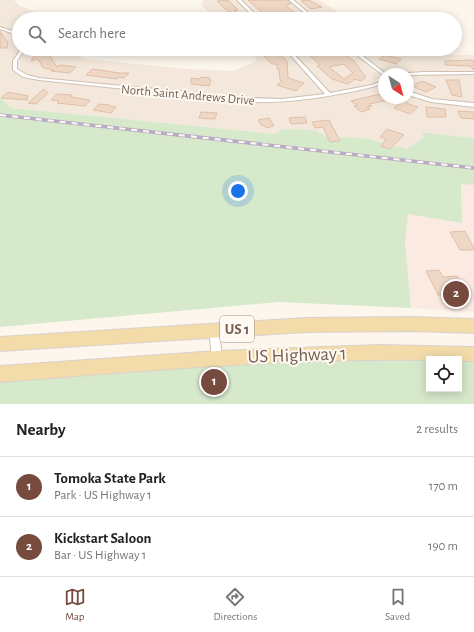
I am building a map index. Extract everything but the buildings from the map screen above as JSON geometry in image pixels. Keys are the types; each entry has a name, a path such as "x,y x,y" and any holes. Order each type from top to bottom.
{"main road":[{"name":"US Highway 1","path":"0,344 214,330 355,324 474,326"},
{"name":"US Highway 1","path":"0,374 216,358 344,352 474,354"}],"street":[{"path":"240,0 251,12"},
{"path":"291,0 306,12"},
{"path":"0,28 12,32"},
{"name":"North Saint Andrews Drive","path":"18,56 15,61 15,70 25,76 39,79 276,102 329,95 378,84"},
{"path":"293,56 329,95"},
{"path":"361,56 378,70"},
{"path":"414,74 474,74"},
{"path":"414,95 431,100 474,105"},
{"path":"214,330 216,358"}],"shaded area":[{"path":"0,0 14,0 20,6 36,12 12,12 12,31 0,27"},
{"path":"204,0 237,0 249,12 208,12 201,5"},
{"path":"241,0 289,0 304,12 253,12"},
{"path":"293,0 319,0 337,12 308,12"},
{"path":"0,30 12,35 12,56 16,56 13,61 12,71 23,77 37,81 276,103 333,96 378,86 378,104 414,104 414,97 431,102 474,106 474,138 423,132 424,137 407,149 364,138 327,137 314,130 282,129 275,134 12,108 0,98"},
{"path":"474,55 474,72 414,72 414,68 378,68 363,56"},
{"path":"21,56 78,56 85,59 188,69 233,71 256,61 255,56 291,56 325,94 275,100 41,78 27,75 17,69 18,61"},
{"path":"296,56 357,56 378,74 378,82 371,85 330,93"},
{"path":"414,75 474,75 474,103 430,99 414,93"},
{"path":"461,183 474,185 474,312 411,308 405,242 408,213 462,223"}],"green space":[{"path":"0,98 12,108 275,134 282,129 314,130 327,137 364,138 407,149 424,137 422,132 474,138 474,185 461,184 462,223 408,214 405,242 411,308 279,302 0,327"},
{"path":"474,354 474,404 0,404 0,374 426,356 426,392 462,392 462,356 427,356"}],"railway":[{"path":"0,115 474,168"}],"place":[{"name":"Kickstart Saloon","path":"456,294"},
{"name":"Tomoka State Park","path":"214,382"}]}
